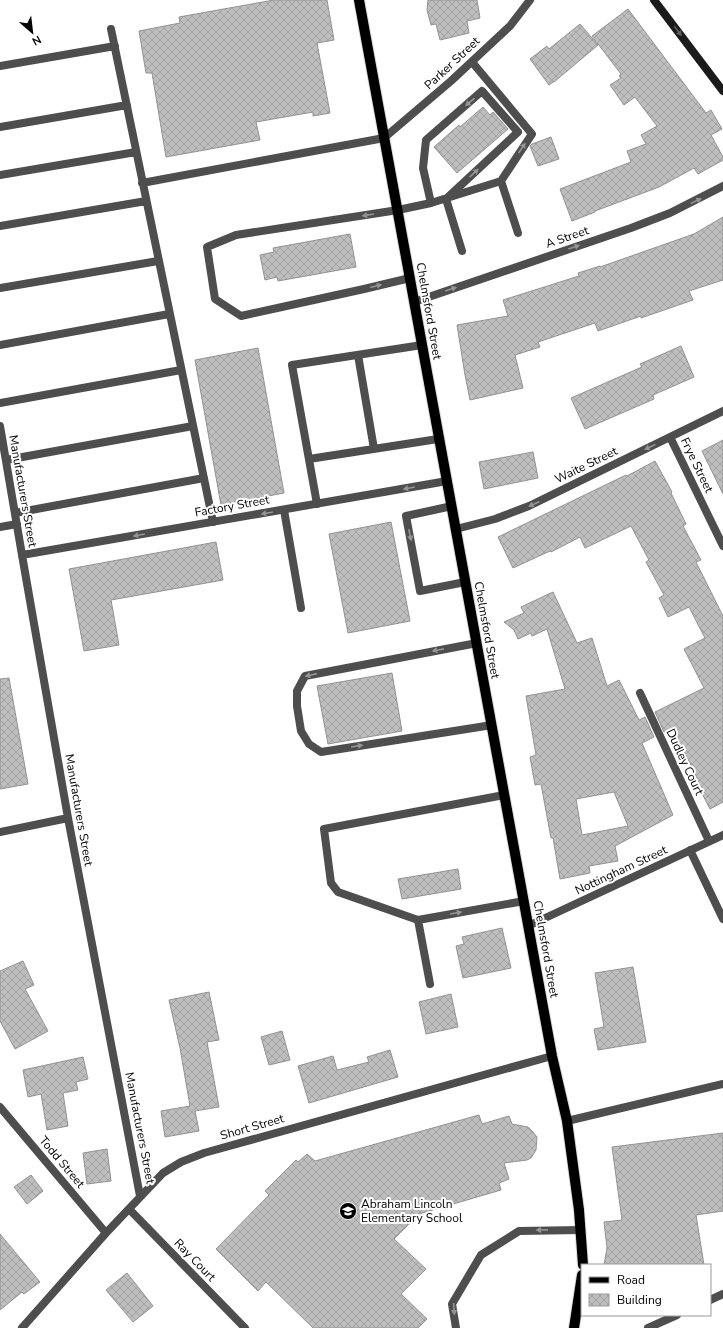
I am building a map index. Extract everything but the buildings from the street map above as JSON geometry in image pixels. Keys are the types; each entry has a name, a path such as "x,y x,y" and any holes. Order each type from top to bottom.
{"main road":[{"name":"Chelmsford Street","path":"359,0 438,439 452,506 552,1056 567,1122 581,1230 583,1264"},
{"path":"574,1328 581,1282"}],"street":[{"name":"Parker Street","path":"384,138 423,106 472,62 510,26 530,0"},
{"path":"654,0 723,91"},
{"path":"111,29 213,522"},
{"path":"0,66 115,46"},
{"path":"410,278 241,316 215,299 207,247 236,235 338,220 431,204 501,181 532,134 472,62"},
{"path":"431,204 423,168 426,140 482,91 518,132 446,199"},
{"path":"0,127 127,104"},
{"path":"142,183 384,138"},
{"path":"0,175 136,152"},
{"path":"501,181 518,233"},
{"name":"A Street","path":"414,302 670,213 723,186"},
{"path":"446,199 462,251"},
{"path":"0,226 146,201"},
{"path":"0,288 158,261"},
{"path":"0,345 169,314"},
{"path":"317,504 292,365 422,345"},
{"path":"358,355 374,449"},
{"path":"0,403 181,370"},
{"name":"Waite Street","path":"456,529 495,520 529,506 723,411"},
{"name":"Manufacturers Street","path":"0,426 68,818 140,1196"},
{"path":"6,460 193,426"},
{"name":"Frye Street","path":"670,437 723,546"},
{"path":"309,459 438,439"},
{"path":"15,513 204,478"},
{"name":"Factory Street","path":"22,555 447,481"},
{"path":"452,506 406,516 420,591 466,582"},
{"path":"284,510 300,608"},
{"path":"0,527 17,524"},
{"path":"477,643 304,676 297,691 298,712 302,731 309,744 320,752 492,725"},
{"name":"Dudley Court","path":"640,693 709,841"},
{"path":"504,796 324,829 331,883 338,892 418,920 524,901"},
{"path":"0,832 68,818"},
{"name":"Nottingham Street","path":"528,926 723,835"},
{"path":"690,850 723,919"},
{"path":"418,920 430,984"},
{"name":"Short Street","path":"22,1328 140,1196 163,1174 181,1162 204,1153 552,1056"},
{"path":"567,1122 723,1084"},
{"name":"Todd Street","path":"0,1106 106,1234"},
{"name":"Ray Court","path":"128,1209 245,1328"},
{"path":"456,1328 452,1304 481,1255 519,1231 581,1230"},
{"path":"711,1300 723,1294"},
{"path":"648,1328 675,1316"}],"place":[{"name":"Abraham Lincoln Elementary School","path":"348,1211"}]}
